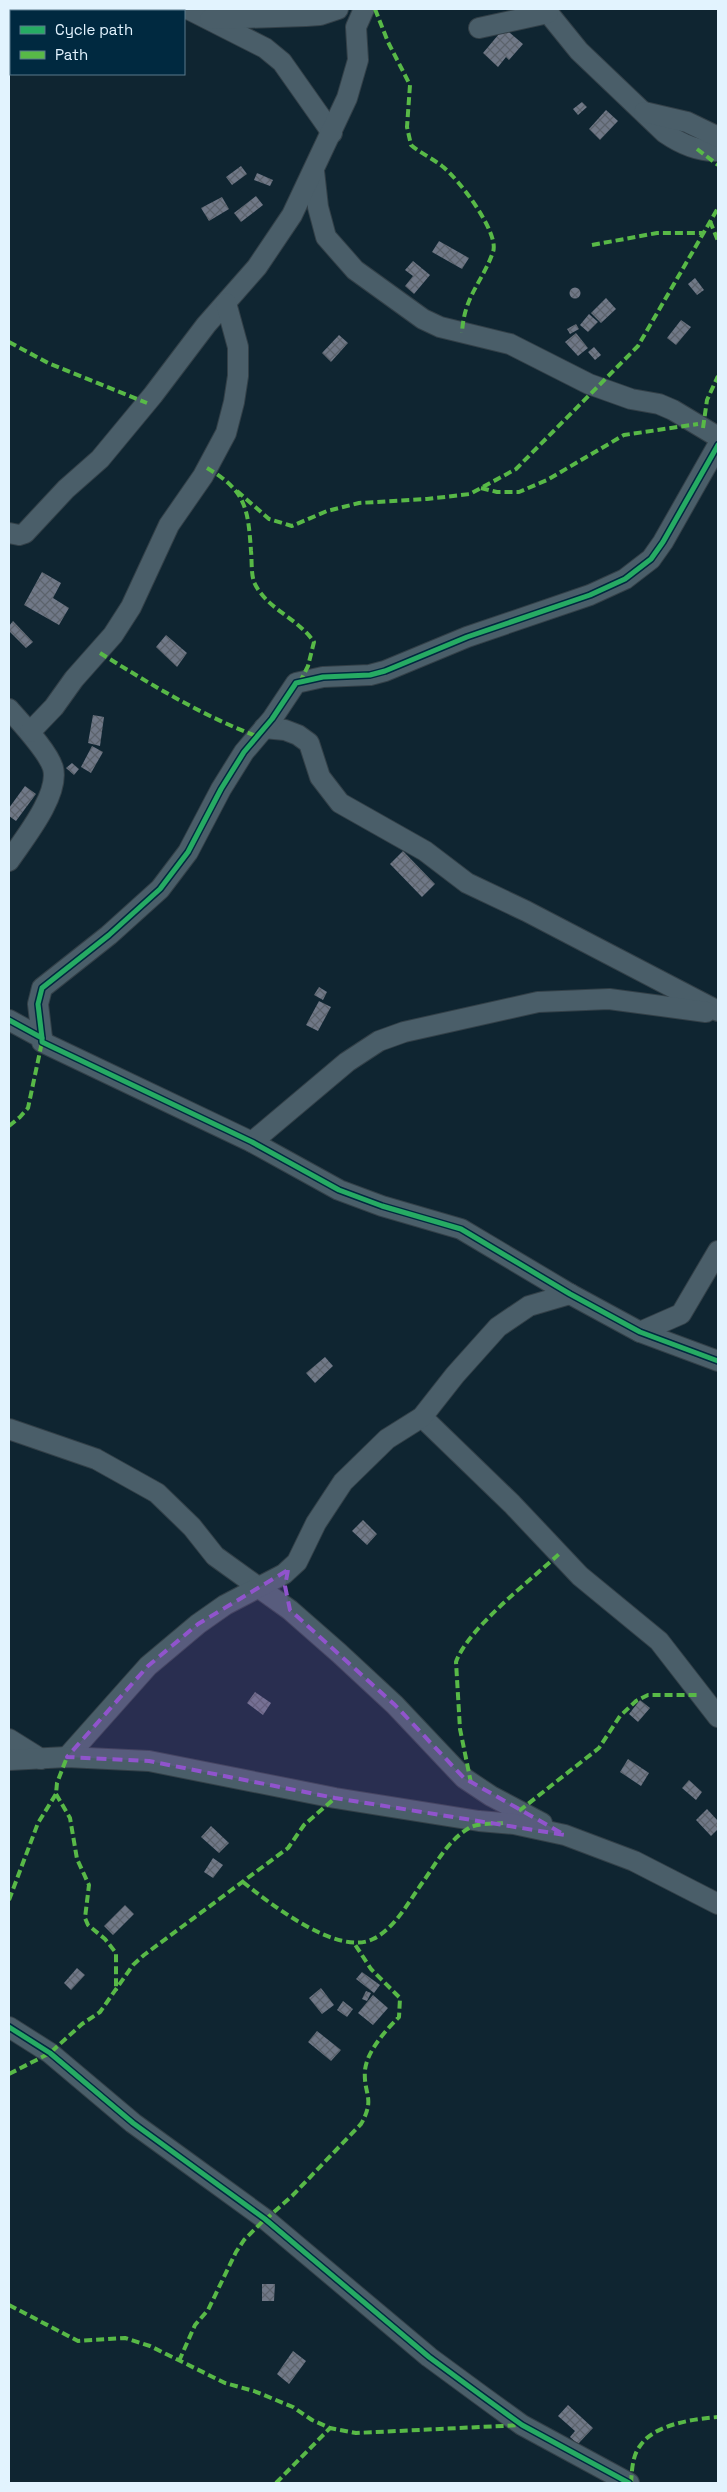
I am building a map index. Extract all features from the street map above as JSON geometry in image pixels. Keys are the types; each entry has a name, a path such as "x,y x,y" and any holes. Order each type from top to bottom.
{"street":[{"path":"188,9 265,48 282,62 332,133"},
{"path":"210,19 249,16 291,18 320,15 338,9"},
{"path":"9,534 19,535 25,533 66,489 100,459 257,267 292,215 332,133 352,84 358,60 356,27 364,9"},
{"path":"479,28 546,11 579,50 665,133 679,142 697,149 718,151"},
{"path":"642,111 687,122 718,137"},
{"path":"314,171 318,207 326,237 355,270 423,319 440,327 510,344 589,384 631,399 659,404 673,410 718,437"},
{"path":"30,732 54,707 74,679 113,635 131,607 169,526 203,476 226,433 234,402 238,347 226,303"},
{"path":"718,445 659,548 651,559 625,579 590,595 467,637 385,671 370,675 301,680 289,690 272,719 244,752 221,789 188,852 160,889 109,935 42,988 38,1004 42,1042 252,1142 339,1190 382,1206 461,1229 570,1294 640,1332 718,1361"},
{"path":"9,709 30,732 53,768 53,785 38,815 9,861"},
{"path":"264,728 285,730 298,735 309,743 320,777 340,803 425,851 467,884 526,910 718,1013"},
{"path":"252,1142 347,1062 379,1041 419,1027 538,1002 609,999 718,1013"},
{"path":"9,1020 42,1038"},
{"path":"640,1332 681,1314 718,1250"},
{"path":"68,1757 148,1666 198,1624 225,1605 259,1589 297,1562 316,1523 343,1482 387,1439 422,1417 455,1375 498,1327 529,1306 570,1294"},
{"path":"422,1417 512,1504 580,1576 660,1641 718,1718"},
{"path":"9,1429 96,1459 152,1489 192,1527 215,1556 290,1610 395,1705 464,1778 491,1796 565,1834 634,1860 718,1904"},
{"path":"288,1570 285,1586 290,1610"},
{"path":"9,1739 41,1759"},
{"path":"9,1760 68,1757 149,1761 336,1798 479,1821 514,1824 565,1834"},
{"path":"9,2028 50,2053 133,2123 265,2219 414,2345 474,2390 522,2425 630,2483"}],"highlighted area":[{"path":"288,1570 285,1586 290,1610 395,1705 464,1778 565,1835 335,1798 149,1761 67,1757 148,1666 198,1624"}],"building":[{"path":"504,28 523,44 509,60 506,57 498,67 483,53"},
{"path":"582,102 587,107 578,115 573,109"},
{"path":"606,110 618,121 600,140 589,129"},
{"path":"241,166 247,174 232,185 226,177"},
{"path":"257,173 273,180 270,186 254,180"},
{"path":"256,196 263,205 241,222 234,213"},
{"path":"222,197 229,209 209,221 201,208"},
{"path":"439,241 469,258 462,269 432,252"},
{"path":"413,261 430,275 414,294 405,286 413,276 405,270"},
{"path":"695,278 704,290 697,295 688,284"},
{"path":"575,287 581,293 575,299 569,293"},
{"path":"606,298 616,309 601,323 591,313"},
{"path":"589,314 598,322 588,332 580,325"},
{"path":"681,320 691,327 676,345 667,338"},
{"path":"576,324 579,329 570,334 567,329"},
{"path":"576,333 588,348 578,356 565,342"},
{"path":"339,335 348,343 331,362 322,353"},
{"path":"594,347 601,355 595,360 588,352"},
{"path":"42,572 61,583 53,598 69,608 59,625 24,605"},
{"path":"13,621 33,642 26,648 9,631 9,626"},
{"path":"166,635 187,653 177,667 156,647"},
{"path":"93,715 104,717 100,746 88,743"},
{"path":"92,746 103,752 91,773 81,767"},
{"path":"72,763 79,769 74,775 66,768"},
{"path":"25,786 36,794 16,821 9,816 9,808"},
{"path":"403,851 435,884 422,897 390,864"},
{"path":"319,987 327,992 323,1000 314,995"},
{"path":"319,1001 331,1007 318,1031 306,1025"},
{"path":"325,1357 333,1366 315,1383 306,1373"},
{"path":"363,1520 377,1534 367,1545 352,1531"},
{"path":"255,1692 271,1703 263,1715 247,1703"},
{"path":"640,1700 650,1708 638,1722 629,1714"},
{"path":"628,1759 649,1773 641,1786 620,1772"},
{"path":"689,1780 702,1792 696,1800 682,1788"},
{"path":"707,1809 718,1821 718,1829 711,1836 696,1820"},
{"path":"211,1826 229,1843 219,1853 201,1837"},
{"path":"213,1858 223,1865 213,1878 204,1872"},
{"path":"125,1905 134,1914 113,1935 104,1926"},
{"path":"77,1968 85,1975 71,1990 64,1983"},
{"path":"362,1972 380,1985 374,1993 356,1979"},
{"path":"321,1988 334,2005 322,2014 309,1998"},
{"path":"366,1991 371,1993 367,2001 362,1999"},
{"path":"373,1995 388,2008 373,2025 358,2013"},
{"path":"343,2001 353,2009 347,2017 337,2010"},
{"path":"317,2031 341,2050 331,2061 308,2042"},
{"path":"262,2284 275,2284 274,2301 262,2301"},
{"path":"293,2351 306,2361 289,2384 277,2374"},
{"path":"568,2405 593,2428 578,2444 570,2437 575,2431 558,2416"}],"marked path":[{"path":"375,9 388,42 410,85 407,127 411,145 442,166 458,182 476,206 490,232 493,243 493,252 489,263 466,309 462,333"},
{"path":"697,149 718,165"},
{"path":"237,491 269,519 292,526 327,511 359,503 427,499 470,494 516,469 638,346 718,208"},
{"path":"710,221 718,241"},
{"path":"592,245 657,233 702,233"},
{"path":"9,342 48,363 147,403"},
{"path":"703,428 707,400 718,376"},
{"path":"481,488 497,492 519,492 547,480 624,435 698,424"},
{"path":"207,468 230,485 243,502 248,523 253,578 259,591 274,607 300,626 314,642 308,666 301,680"},
{"path":"100,653 196,709 256,736"},
{"path":"9,1126 28,1108 42,1042"},
{"path":"471,1783 460,1729 456,1662 473,1634 486,1620 559,1554"},
{"path":"519,1811 599,1748 620,1716 636,1701 648,1695 700,1695"},
{"path":"9,1900 38,1823 56,1794 57,1783 67,1757"},
{"path":"56,1794 70,1818 77,1859 89,1885 85,1918 88,1925 105,1939 116,1953 116,1991"},
{"path":"9,2074 50,2053 82,2024 100,2012 133,1965 288,1848 304,1825 335,1798"},
{"path":"243,1882 286,1914 305,1925 342,1941 358,1943 373,1939 389,1928 444,1851 462,1833 476,1825 503,1823"},
{"path":"265,2220 292,2196 361,2124 368,2108 365,2070 369,2056 378,2041 399,2017 400,1998 371,1969 354,1943"},
{"path":"179,2361 195,2325 208,2310 236,2252 244,2240 265,2219"},
{"path":"9,2305 78,2341 125,2338 150,2346 225,2383 254,2391 293,2407 312,2420 330,2428 356,2433 522,2425"},
{"path":"631,2483 635,2454 646,2439 655,2432 686,2421 718,2417"},
{"path":"276,2483 330,2428"}],"cycle path":[{"path":"42,1038 38,1004 42,988 109,935 160,889 188,852 221,789 244,752 272,719 296,683 323,677 370,675 385,671 467,637 590,595 625,579 651,559 663,542 718,445"},
{"path":"9,1020 42,1038 42,1042 252,1142 339,1190 382,1206 461,1229 570,1294 640,1332 718,1361"},
{"path":"9,2027 50,2053 133,2123 265,2219 429,2357 482,2396 522,2425 629,2483"}]}
